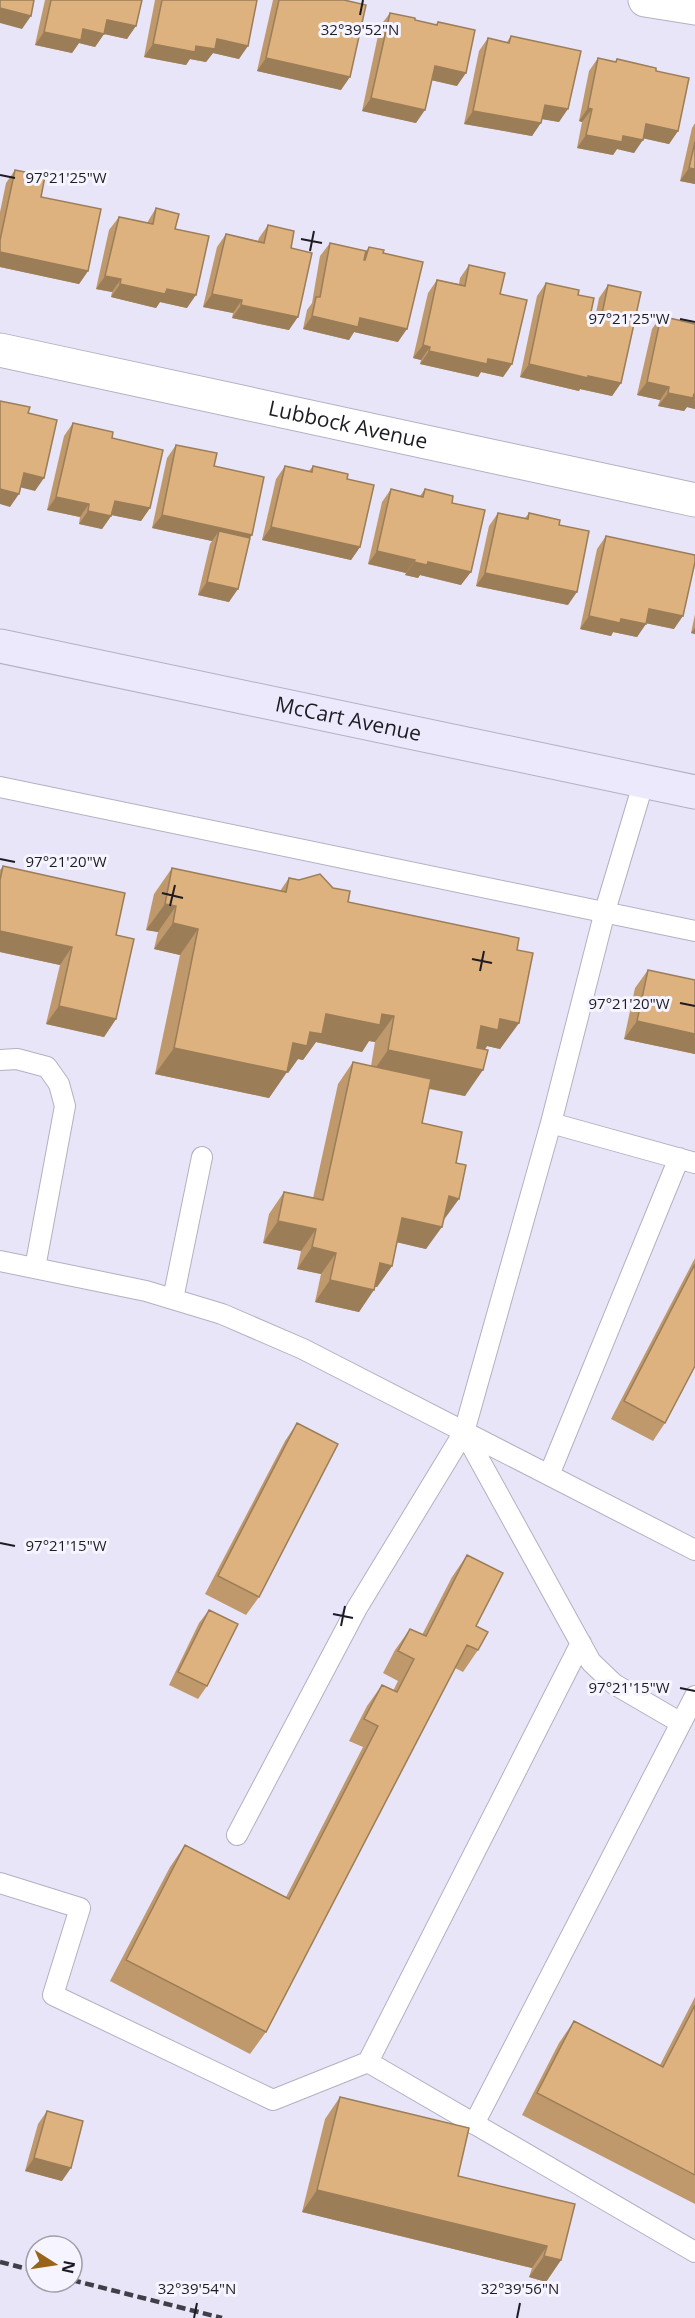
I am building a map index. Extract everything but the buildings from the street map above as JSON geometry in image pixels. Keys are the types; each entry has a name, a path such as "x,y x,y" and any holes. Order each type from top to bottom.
{"main road":[{"name":"McCart Avenue","path":"0,646 695,792"}],"street":[{"path":"645,0 695,8"},
{"name":"Lubbock Avenue","path":"0,350 695,500"}],"lane":[{"path":"237,1834 357,1608 464,1432 551,1123 604,911 644,781"},
{"path":"0,787 695,931"},
{"path":"0,1060 18,1059 47,1067 59,1084 65,1106 35,1268"},
{"path":"549,1475 687,1161 551,1123"},
{"path":"173,1299 202,1157"},
{"path":"0,1261 146,1291 222,1314 303,1349 695,1550"},
{"path":"464,1432 591,1662 614,1684 681,1723"},
{"path":"0,1883 80,1908 53,1995 273,2100 368,2062 581,1643"},
{"path":"474,2124 695,1696"},
{"path":"368,2062 695,2252"}],"railway":[{"path":"0,2262 24,2268"},
{"path":"84,2283 222,2318"}]}
